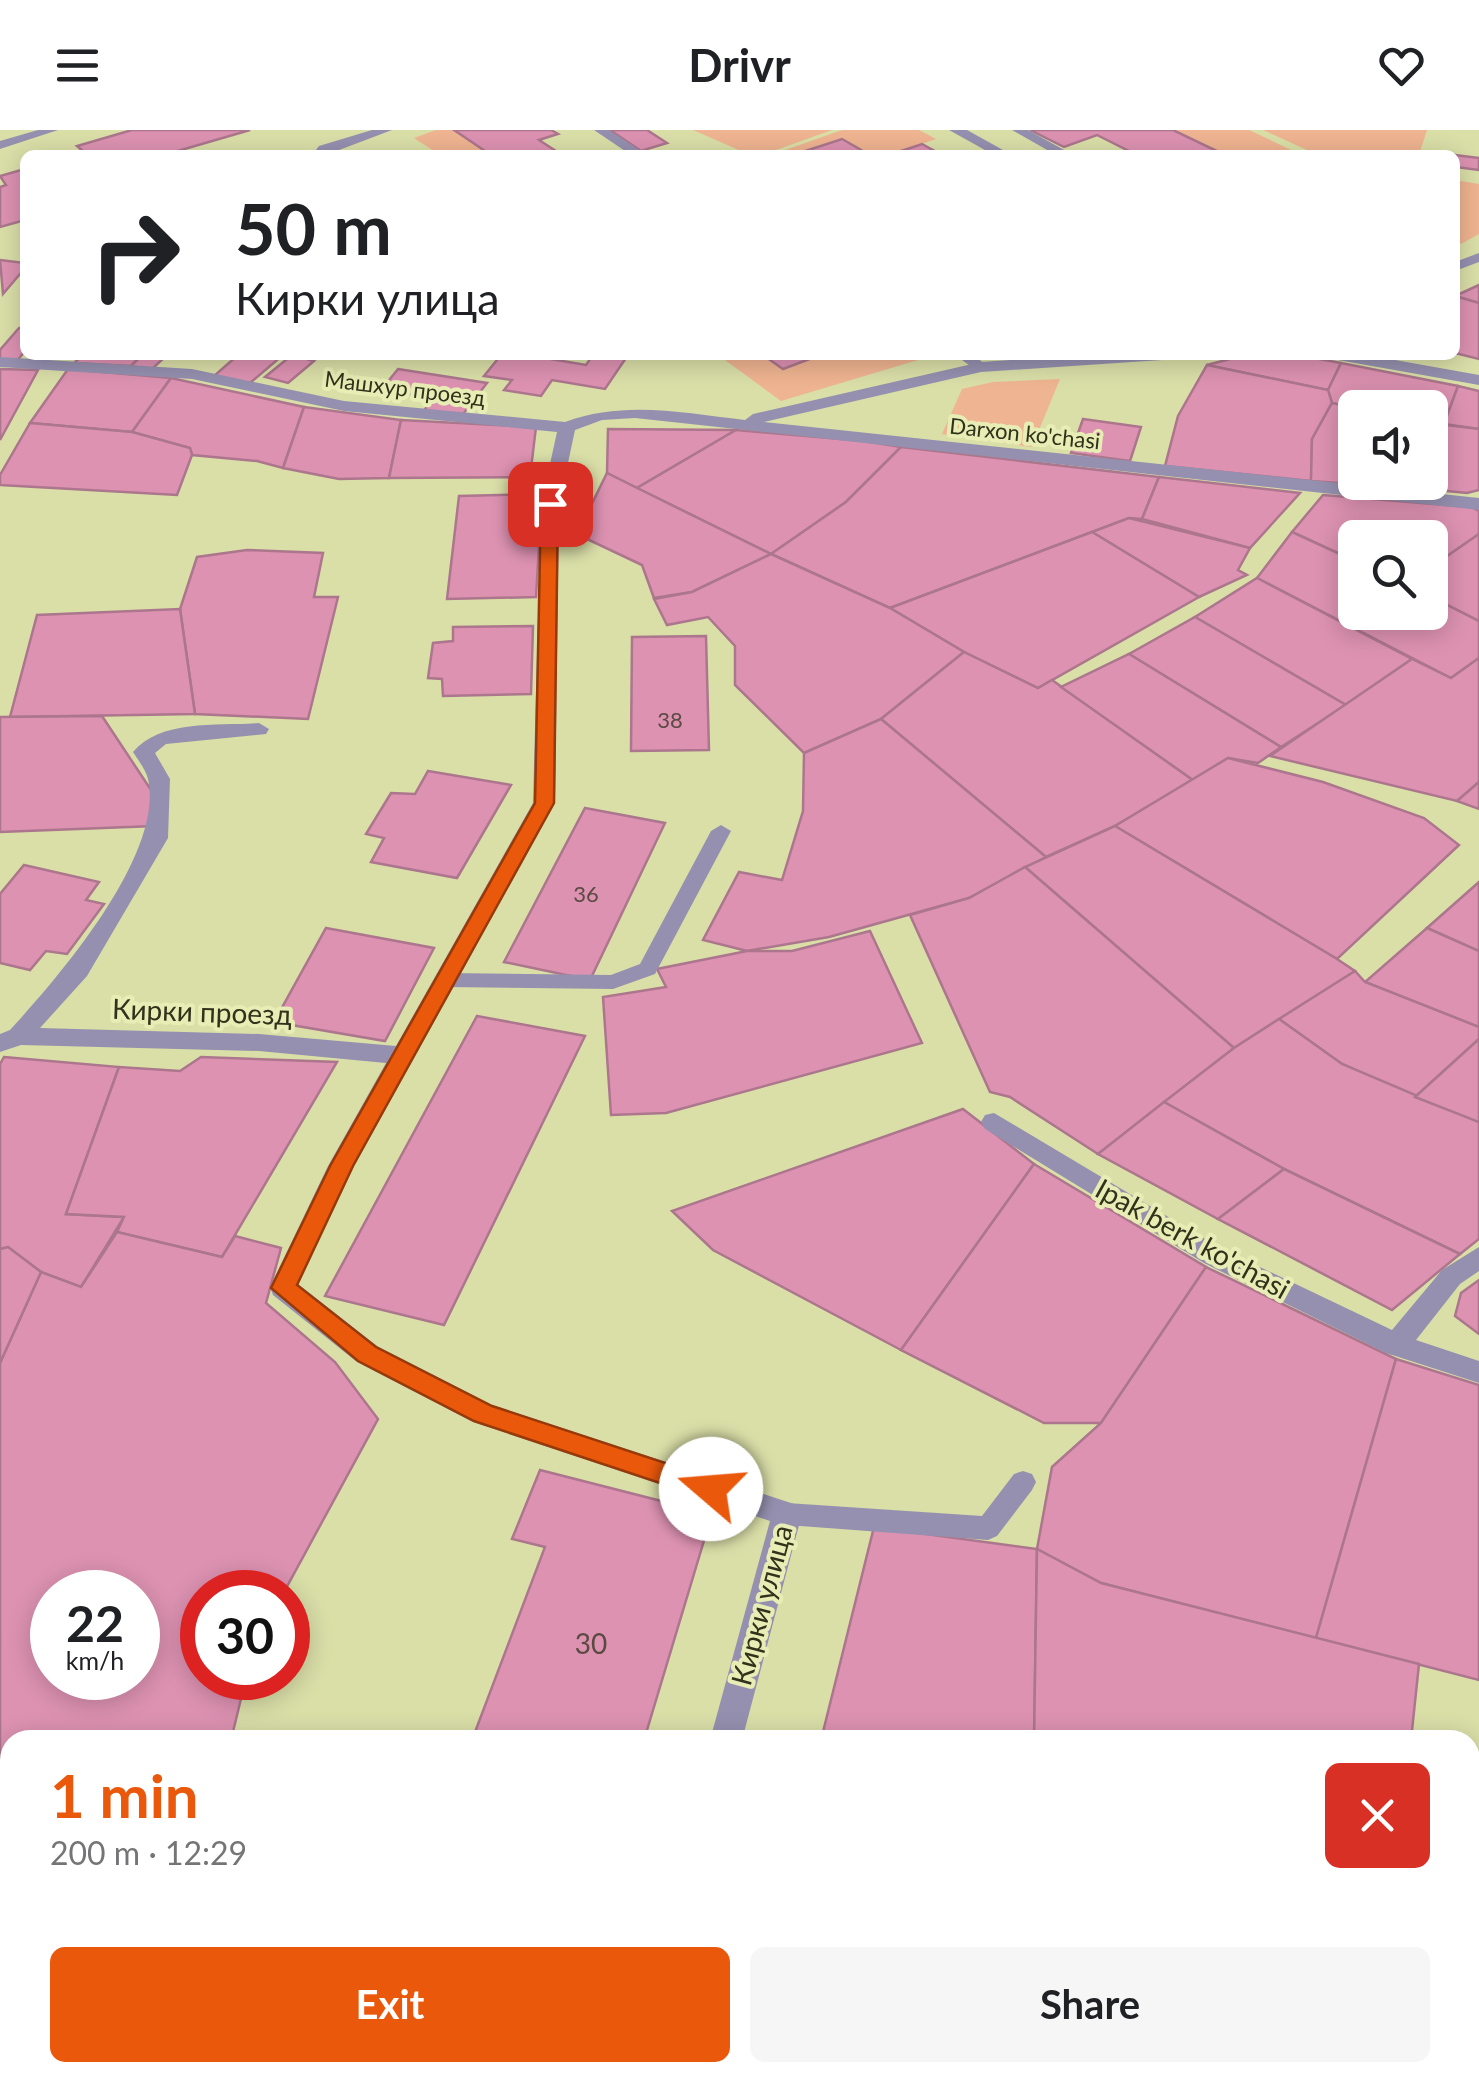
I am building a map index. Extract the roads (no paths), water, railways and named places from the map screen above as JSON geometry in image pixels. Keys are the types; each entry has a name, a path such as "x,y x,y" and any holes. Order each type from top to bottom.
{"street":[{"path":"956,130 995,150"},
{"path":"733,423 982,367 1087,360"},
{"path":"1366,360 1479,380"},
{"name":"Машхур проезд","path":"0,362 192,374 344,406 567,427"},
{"name":"Darxon ko'chasi","path":"567,427 617,413 1479,504"},
{"name":"Кирки улица","path":"567,427 550,504 544,803 342,1166 283,1288 367,1354 483,1414 787,1514 729,1730"},
{"path":"9,1040 78,970 157,838 159,778 144,752 160,738 259,729"},
{"name":"Кирки проезд","path":"9,1040 203,1038 336,1047 402,1056"},
{"name":"Ipak berk ko'chasi","path":"994,1122 1213,1256 1396,1345 1479,1372"},
{"path":"1396,1345 1452,1276 1479,1257"}],"lane":[{"path":"0,145 52,130"},
{"path":"323,150 386,130"},
{"path":"600,130 632,150"},
{"path":"1018,130 1056,150"},
{"path":"970,360 982,367"},
{"path":"445,980 613,982 648,969 721,831"},
{"path":"787,1514 988,1528 1024,1482"}]}
